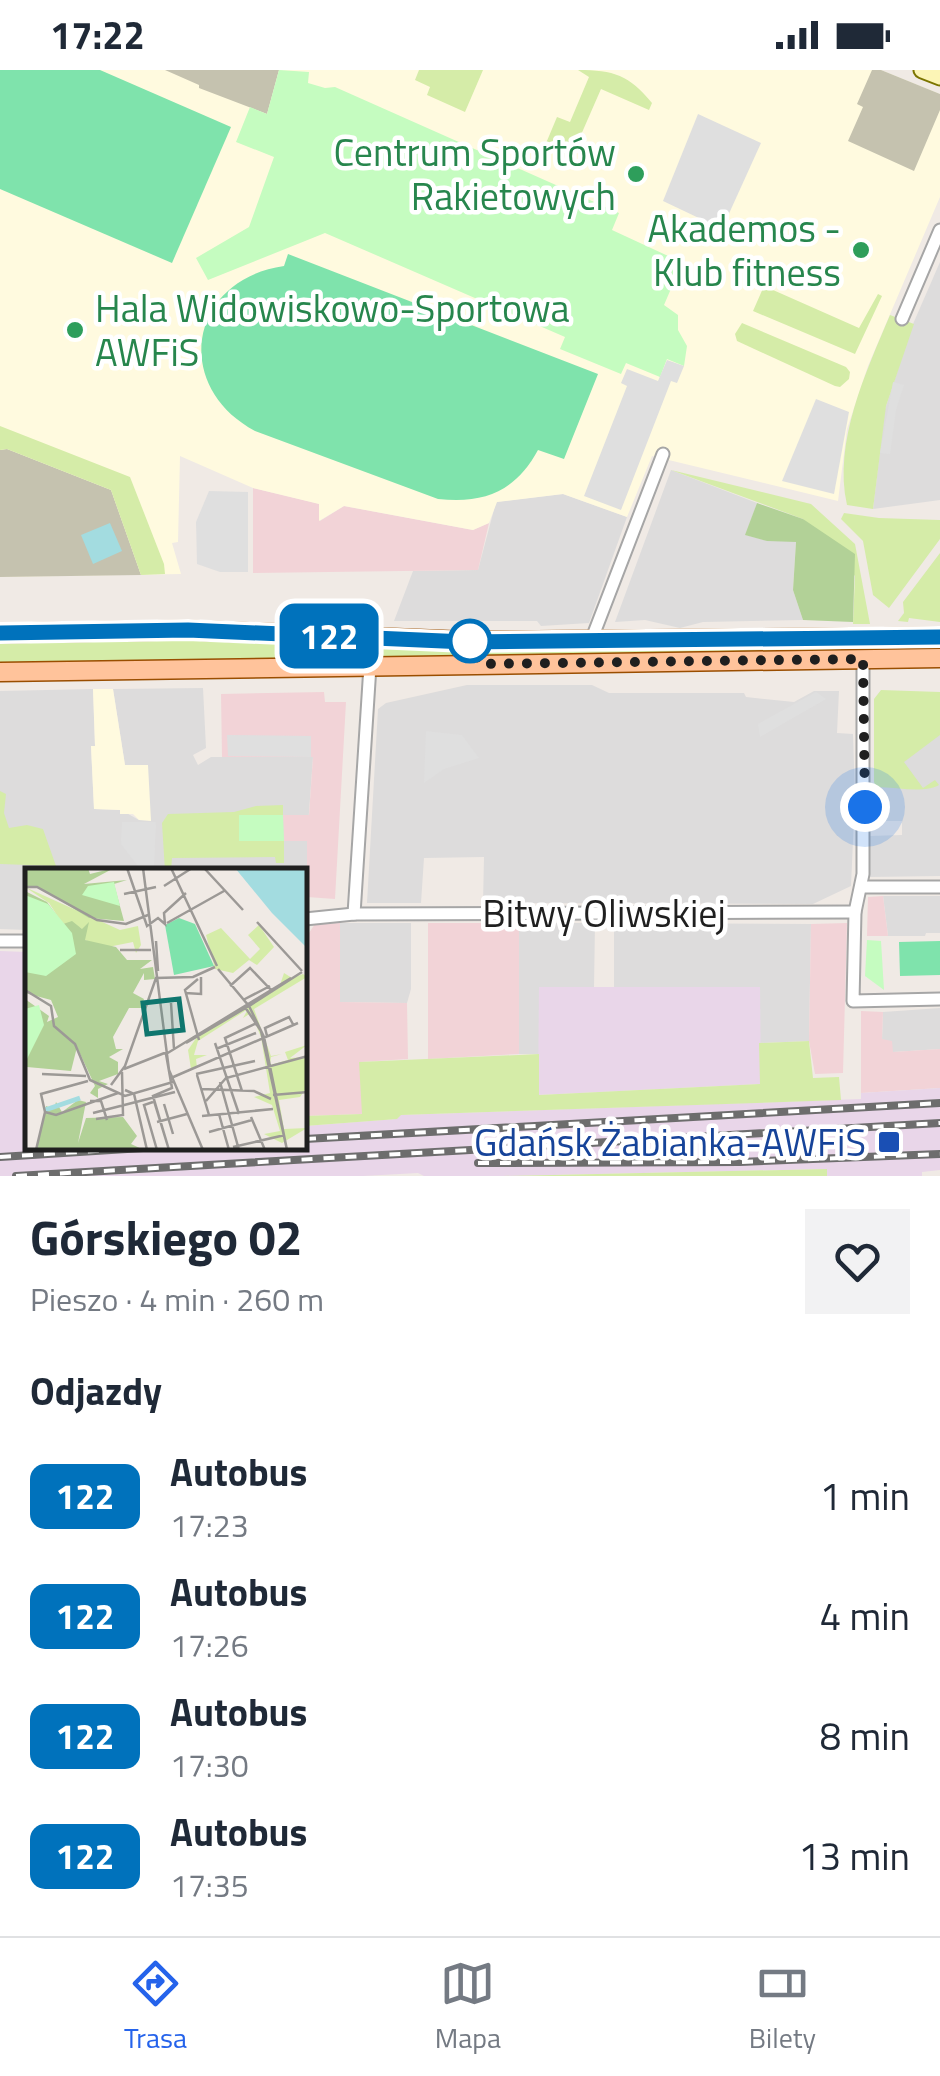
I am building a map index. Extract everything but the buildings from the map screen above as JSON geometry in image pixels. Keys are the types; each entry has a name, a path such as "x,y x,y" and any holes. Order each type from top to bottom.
{"main road":[{"path":"0,633 188,630 424,641 940,637"},
{"path":"0,672 940,658"}],"street":[{"path":"922,70 940,77"},
{"path":"902,319 940,230"},
{"path":"591,641 663,454"},
{"path":"863,659 865,807 852,1002 940,999"},
{"path":"354,914 370,666"},
{"path":"861,887 940,886"},
{"name":"Bitwy Oliwskiej","path":"308,919 354,914 855,912"}],"shaded area":[{"path":"0,70 881,70 940,94 940,197 868,366 847,429 838,501 652,456 627,517 563,494 497,502 489,523 473,530 344,506 319,521 319,504 253,488 180,456 178,542 172,543 181,574 0,577"},
{"path":"165,70 279,70 267,114 199,88"},
{"path":"872,70 940,94 940,110 914,171 848,141 863,107 857,104"},
{"path":"698,114 761,143 722,229 663,201"},
{"path":"940,262 940,500 873,509 885,409 913,324"},
{"path":"667,360 684,366 677,383 671,381 621,510 584,496 627,386 621,383 627,369 658,381"},
{"path":"893,382 904,385 890,454 880,453"},
{"path":"816,399 849,412 834,494 782,481"},
{"path":"7,449 111,490 141,575 0,577 0,450"},
{"path":"671,470 757,503 746,535 768,541 796,541 793,590 803,620 703,622 680,628 645,620 615,622"},
{"path":"253,488 320,504 320,521 344,506 473,530 489,523 478,570 253,573"},
{"path":"209,491 248,492 248,572 220,572 197,564 196,522"},
{"path":"563,494 627,517 589,623 541,626 537,621 394,621 413,571 478,570 496,502"},
{"path":"467,685 592,685 609,693 744,693 746,697 794,702 814,691 839,691 837,733 853,734 851,886 813,904 483,903 484,857 424,858 421,903 367,903 378,709 386,703"},
{"path":"203,688 206,748 193,755 198,765 211,757 313,757 307,868 25,868 25,930 0,929 0,691 93,689 94,809 121,810 139,820 147,765 125,765 113,689"},
{"path":"93,689 113,689 125,765 148,765 151,821 120,814 120,810 94,809"},
{"path":"881,691 940,694 940,876 869,877 870,836 902,835 902,821 875,821"},
{"path":"324,692 325,702 346,702 335,899 308,897 307,841 284,841 283,815 309,815 313,757 222,757 221,694"},
{"path":"816,692 826,699 760,737 758,724"},
{"path":"426,731 462,735 479,758 444,769 424,783"},
{"path":"227,735 311,736 311,757 228,756"},
{"path":"122,822 156,822 154,867 139,868 121,844"},
{"path":"883,896 940,896 940,933 888,936"},
{"path":"883,896 888,936 867,936 868,897"},
{"path":"340,923 411,923 411,989 407,1003 340,1002"},
{"path":"340,923 340,1002 407,1003 408,1059 360,1062 363,1114 308,1116 308,934 315,924"},
{"path":"428,923 519,923 519,1054 428,1059"},
{"path":"519,923 595,923 594,988 539,988 539,1054 519,1054"},
{"path":"614,923 811,924 809,1041 759,1043 760,987 614,988"},
{"path":"847,923 843,1073 815,1074 809,1041 811,924"},
{"path":"0,951 25,952 25,1151 308,1151 308,1126 396,1119 400,1115 861,1099 861,1093 940,1088 940,1170 922,1172 922,1176 827,1176 826,1169 503,1176 0,1176"},
{"path":"539,987 760,987 761,1084 538,1095"},
{"path":"940,1008 940,1049 893,1052 882,1040 883,1012"},
{"path":"861,1011 883,1012 882,1039 892,1041 893,1052 940,1049 940,1088 861,1093"}],"green space":[{"path":"0,70 100,70 231,127 172,263 0,189"},
{"path":"279,70 309,72 308,83 335,87 619,213 612,230 679,261 664,305 678,315 678,330 687,346 684,366 667,359 660,377 626,363 621,374 560,349 565,337 325,233 208,280 196,258 249,227 274,157 236,142 250,107 267,114"},
{"path":"419,70 483,70 465,112 427,95 430,87 415,80"},
{"path":"578,70 620,76 652,103 649,110 601,89 570,160 544,148 557,117 570,122 589,77"},
{"path":"288,254 598,374 564,459 538,450 519,476 497,492 470,499 438,499 255,431 228,412 211,389 202,363 202,337 211,313 227,292 252,275 284,266"},
{"path":"764,286 859,328 878,294 882,296 855,354 753,311"},
{"path":"890,315 914,324 886,406 873,509 847,505 844,457 848,432 862,384"},
{"path":"742,323 846,367 849,379 840,387 835,386 737,341 735,334"},
{"path":"0,426 130,477 165,574 141,575 111,490 7,449 0,450"},
{"path":"671,470 811,504 855,544 870,624 853,624 855,576 803,519"},
{"path":"757,503 803,519 855,554 853,622 803,620 793,590 796,542 745,535"},
{"path":"844,513 940,520 940,539 889,608 873,595 863,541 841,519"},
{"path":"940,553 940,622 909,618 908,622 898,621 904,613 903,602"},
{"path":"201,639 329,645 328,658 0,663 0,641"},
{"path":"880,645 880,650 350,658 357,646 480,650"},
{"path":"881,690 940,692 940,735 904,762 923,788 935,780 939,785 918,790 876,787 874,699"},
{"path":"0,791 6,794 4,813 9,828 27,825 43,829 56,866 0,864"},
{"path":"283,805 283,815 239,816 239,841 284,841 284,863 276,863 275,857 172,858 171,868 165,868 162,823 168,814 234,812"},
{"path":"239,815 283,815 284,841 239,841"},
{"path":"867,940 881,941 884,990 865,976"},
{"path":"940,941 940,975 900,976 899,942"},
{"path":"809,1041 813,1078 839,1077 841,1100 401,1115 397,1119 308,1126 308,1116 362,1114 359,1062 539,1054 539,1095 760,1084 759,1043"},
{"path":"827,1169 827,1176 503,1176"}],"water":[{"path":"110,523 122,551 93,564 81,535"}],"railway":[{"path":"308,1139 940,1103"},
{"path":"16,1176 940,1123"},
{"path":"0,1157 95,1151"},
{"path":"478,1163 740,1162 940,1154"}],"bus line":[{"name":"122","path":"0,633 188,630 466,642 940,637"}],"place":[{"name":"Centrum Sportów Rakietowych","path":"636,174"},
{"name":"Akademos - Klub fitness","path":"861,250"},
{"name":"Hala Widowiskowo-Sportowa AWFiS","path":"75,330"},
{"name":"Gdańsk Żabianka-AWFiS","path":"889,1142"}],"route":[{"path":"470,641 480,664 863,659 865,807"}]}
